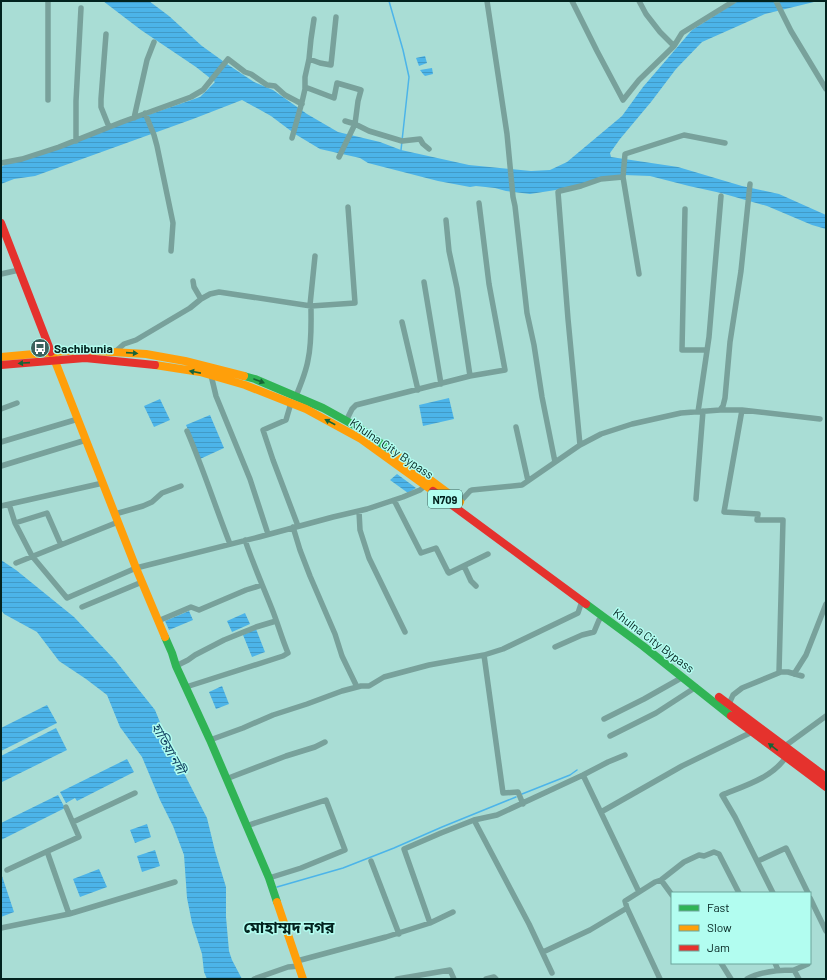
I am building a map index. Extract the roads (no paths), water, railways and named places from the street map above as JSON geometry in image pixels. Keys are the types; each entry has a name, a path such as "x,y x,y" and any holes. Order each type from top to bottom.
{"main road":[{"path":"1,222 3,236 19,270 176,666 210,740 269,878 303,979"},
{"name":"Khulna City Bypass","path":"1,357 78,350 146,354 185,361 255,379 323,408 361,429 396,454 826,777"},
{"name":"Khulna City Bypass","path":"1,365 85,358 152,364 200,372 245,385 306,410 361,439 426,485 684,677 752,732 826,788"}],"street":[{"path":"48,1 48,100"},
{"path":"487,1 507,134 527,312 555,462"},
{"path":"572,1 623,100 639,80 674,46 682,33 734,1"},
{"path":"639,1 646,14 660,32 674,46"},
{"path":"776,1 791,31 826,89"},
{"path":"76,141 76,101 81,8"},
{"path":"309,59 331,65 336,17"},
{"path":"292,137 301,106 314,19"},
{"path":"106,34 101,107 109,127"},
{"path":"134,118 147,60 154,42"},
{"path":"1,162 22,159 59,147 191,97 203,90 228,59 245,72 251,74 267,85 275,86 301,106"},
{"path":"304,87 334,98 337,83 361,90 358,101 356,124 340,156"},
{"path":"145,114 154,135 173,222 171,251"},
{"path":"345,121 402,141 420,139 429,149"},
{"path":"639,274 623,177 625,154 684,135 725,143"},
{"path":"580,445 558,192 601,179 623,177"},
{"path":"720,410 723,406 725,398 730,342 750,185"},
{"path":"696,499 700,412 721,196"},
{"path":"346,421 352,409 356,405 470,376 505,370 489,284 479,203"},
{"path":"115,352 124,344 136,340 190,308 201,299 210,294 219,292 311,306 355,303 348,207"},
{"path":"685,209 682,350 707,350"},
{"path":"446,220 449,251 457,288 470,376"},
{"path":"296,396 308,359 311,336 311,306 315,256"},
{"path":"1,274 19,270"},
{"path":"193,281 194,287 201,299"},
{"path":"424,282 441,384"},
{"path":"402,322 418,390"},
{"path":"211,375 216,396 250,479 268,534"},
{"path":"1,409 17,403"},
{"path":"291,403 286,420 263,430 310,576 335,634 342,656 357,687"},
{"path":"460,502 472,490 522,485 580,445 601,434 632,424 681,413 720,410 742,410 820,419"},
{"path":"742,410 726,493 724,512 758,514 757,520 783,520 779,672"},
{"path":"1,442 78,419"},
{"path":"516,427 528,481"},
{"path":"187,431 197,453 218,515 230,544"},
{"path":"1,466 86,440"},
{"path":"1,506 103,483"},
{"path":"9,504 15,523 32,556 67,598 136,568 358,511 394,500 420,490 426,485"},
{"path":"115,514 152,502 162,493 181,486"},
{"path":"394,500 421,553 436,548 448,572 450,573 488,554"},
{"path":"358,511 360,530 369,558 405,632"},
{"path":"15,523 48,513 61,544"},
{"path":"16,563 118,522"},
{"path":"186,687 283,656 288,653 250,557 245,540"},
{"path":"464,566 471,581 476,586"},
{"path":"82,607 142,582"},
{"path":"158,621 191,607 199,610 246,590 262,585"},
{"path":"210,740 273,715 342,691 357,687 369,686 384,677 429,665 484,655 503,649 578,613 582,601"},
{"path":"794,674 806,655 826,604"},
{"path":"555,647 582,635 594,632 599,620 603,616"},
{"path":"176,666 188,660 195,654 224,640 256,627 276,621"},
{"path":"484,655 504,793 518,792 523,804"},
{"path":"729,704 734,695 742,688 779,672 788,672 802,676"},
{"path":"604,719 684,677"},
{"path":"610,736 656,713 696,687"},
{"path":"785,746 826,716"},
{"path":"601,812 682,766 752,732"},
{"path":"226,779 325,742"},
{"path":"430,923 404,849 474,820 497,815 523,804 625,755"},
{"path":"773,892 758,861 722,795 746,786 768,774 782,763 786,757"},
{"path":"583,776 639,892"},
{"path":"73,822 136,793"},
{"path":"246,826 326,800 345,850 301,868 269,878"},
{"path":"7,870 79,837 66,807"},
{"path":"474,820 529,924 552,972"},
{"path":"758,861 786,848 808,892"},
{"path":"48,851 69,914"},
{"path":"660,979 625,901 655,882 661,880 684,862 699,855 704,856 714,852 719,854 738,892"},
{"path":"372,861 399,934"},
{"path":"661,880 671,894"},
{"path":"1,928 69,914 175,882"},
{"path":"811,900 826,931"},
{"path":"543,952 590,930 627,908"},
{"path":"256,979 298,963 399,934 430,923 453,912"},
{"path":"722,964 731,979"},
{"path":"775,964 778,970"},
{"path":"747,979 754,975 778,970 794,970 808,964"},
{"path":"397,979 420,977 450,970 454,979"},
{"path":"794,970 799,979"},
{"path":"486,979 494,977 496,979"}],"water":[{"path":"103,1 149,1 169,16 202,46 227,64 254,82 273,90 307,114 338,132 380,142 401,150 469,165 531,171 550,170 567,162 622,116 643,87 692,30 738,1 818,1 765,14 702,42 676,69 610,153 611,157 678,167 742,186 779,194 826,215 826,229 812,225 767,206 650,176 624,175 562,189 530,194 495,188 476,186 470,187 438,181 368,163 360,158 320,149 295,134 271,116 242,100 35,176 14,179 1,184 1,167 6,164 200,97 215,82 196,67 141,30"},
{"path":"425,56 427,63 419,66 416,58"},
{"path":"432,68 433,74 425,76 420,70"},
{"path":"449,398 454,419 423,426 419,405"},
{"path":"160,399 170,420 154,427 144,406"},
{"path":"210,415 224,448 200,459 186,425"},
{"path":"397,474 416,488 408,493 390,480"},
{"name":"হাতিয়া নদী","path":"1,560 16,570 74,617 115,660 155,710 169,744 207,818 226,887 226,917 229,951 242,979 207,979 204,972 202,954 192,923 187,898 184,855 173,826 160,800 142,757 120,727 107,695 59,661 37,632 4,614 1,610"},
{"path":"189,611 193,620 169,630 165,621"},
{"path":"245,613 250,624 232,632 227,621"},
{"path":"256,629 265,652 252,657 243,635"},
{"path":"222,686 229,704 216,709 209,692"},
{"path":"47,705 57,723 1,751 1,728"},
{"path":"56,728 67,750 2,782 1,756"},
{"path":"127,759 134,772 77,801 75,798 66,803 60,792"},
{"path":"58,795 65,808 1,840 1,823"},
{"path":"147,824 151,837 135,843 130,830"},
{"path":"155,850 160,866 142,872 137,856"},
{"path":"99,869 107,887 80,897 73,879"},
{"path":"1,873 14,912 1,917"}],"waterway":[{"path":"389,1 409,77 401,150"},
{"path":"522,794 570,775 577,770"},
{"path":"277,887 343,868 516,797"}],"place":[{"name":"Sachibunia","path":"40,348"}],"district":[{"name":"মোহাম্মদ নগর","path":"289,926"}]}
